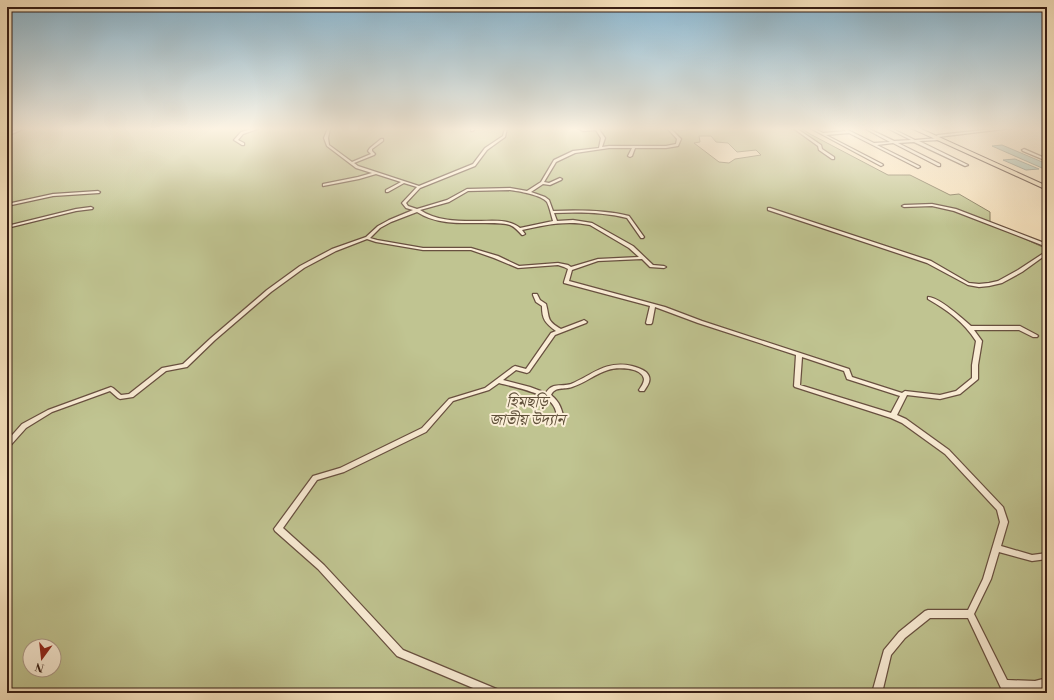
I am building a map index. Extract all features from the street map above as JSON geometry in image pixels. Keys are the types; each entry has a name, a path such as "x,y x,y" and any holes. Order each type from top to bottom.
{"highway":[{"path":"990,161 1047,186"}],"street":[{"path":"349,161 357,167 419,187"},
{"path":"352,163 357,161"},
{"path":"477,161 474,165 419,187 404,203 407,207 417,210 425,215 446,220 504,223 514,225 523,234"},
{"path":"528,192 542,183 556,161"},
{"path":"873,161 881,165"},
{"path":"906,161 918,167"},
{"path":"932,161 939,164"},
{"path":"957,161 966,165"},
{"path":"324,185 376,173"},
{"path":"542,183 550,184 560,179"},
{"path":"386,191 403,183"},
{"path":"7,445 24,426 50,411 111,389 120,398 131,396 164,369 185,366 213,339 252,306 302,267 334,250 367,238 379,227 390,220 448,201 467,190 505,188 528,192 544,198 548,201 556,222"},
{"path":"7,205 53,196 98,192"},
{"path":"904,206 932,205 955,210 1047,246"},
{"path":"7,227 76,210 91,208"},
{"path":"769,210 929,262 974,286 997,284 1047,252"},
{"path":"553,212 584,212 628,217 642,237"},
{"path":"519,229 556,222 578,222 591,224 631,247 652,266 664,266"},
{"path":"367,238 376,241 423,248 471,249 496,257 518,267 558,264 570,268 598,260 643,258"},
{"path":"570,268 566,282 653,305 847,370 849,378 863,383 903,395 905,393 940,397 958,393 975,379 975,365 980,341 970,328 949,308 930,298"},
{"path":"535,295 538,301 544,305 545,320 560,330"},
{"path":"649,323 653,305"},
{"path":"496,693 400,653 321,566 278,529 315,478 342,470 424,430 451,400 487,389 515,368 527,371 553,334 560,330 584,322"},
{"path":"970,328 1020,328 1036,336"},
{"path":"799,355 797,386 893,416 904,421 947,452 1000,509 1004,522 987,579 970,614"},
{"path":"547,397 549,391 553,388 570,386 602,371 618,366 641,370 647,379 646,386 642,390"},
{"path":"498,381 533,391 547,397 556,403 561,420"},
{"path":"893,416 903,395"},
{"path":"996,548 1032,558 1047,556"},
{"path":"877,693 887,653 902,635 928,614 970,614"},
{"path":"970,614 1004,685 1035,686 1047,683"}],"green space":[{"name":"হিমছড়ি জাতীয় উদ্যান","path":"7,161 717,161 729,163 732,161 861,161 888,175 910,175 950,195 959,194 990,212 990,223 1047,249 1047,693 7,693"}],"water":[{"path":"1005,161 1019,161 1039,169 1026,170"},
{"path":"1025,161 1039,161 1047,164 1047,168 1042,168"}]}
